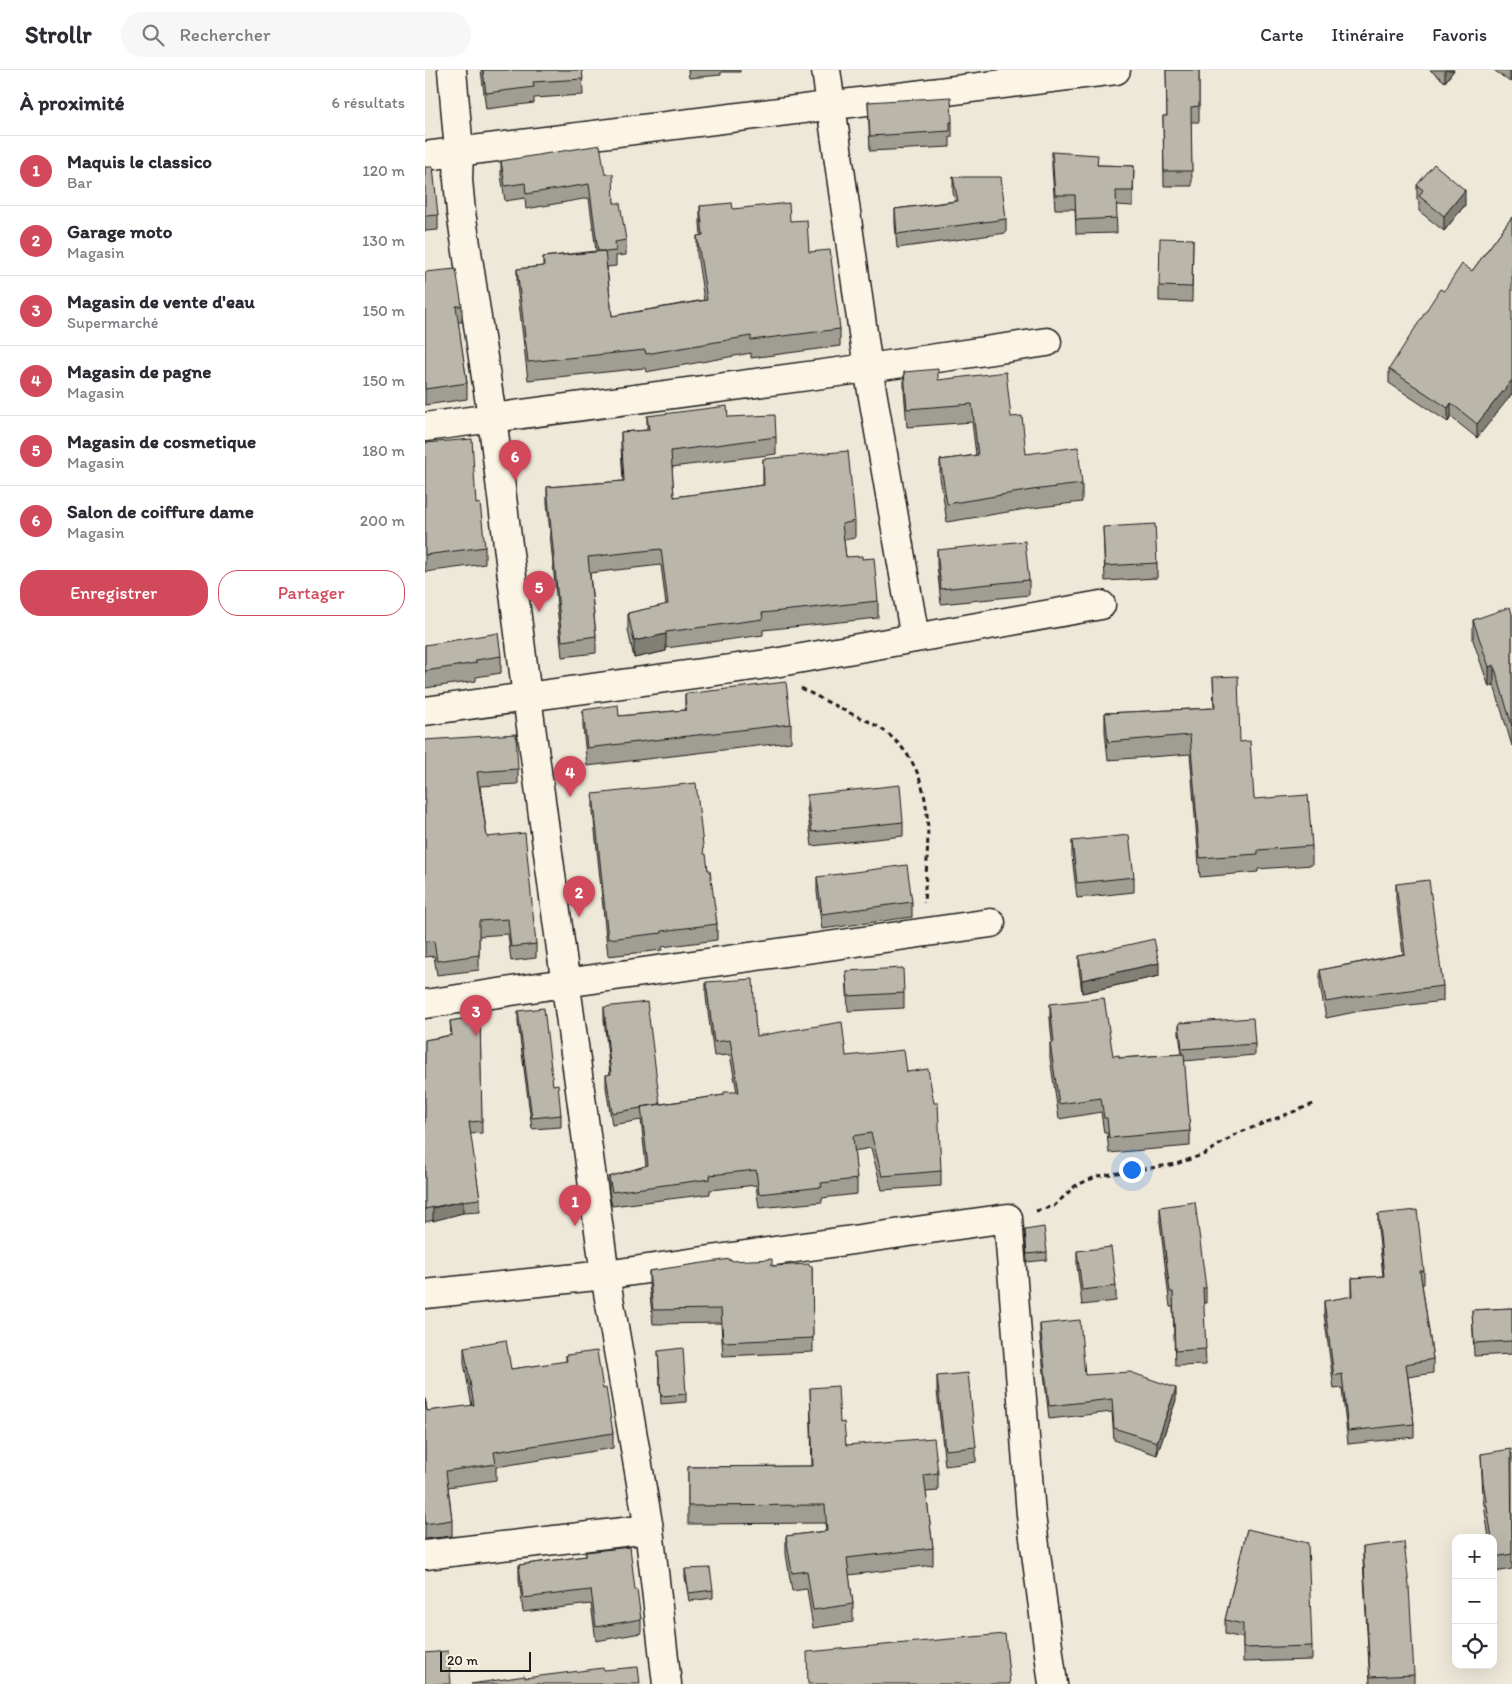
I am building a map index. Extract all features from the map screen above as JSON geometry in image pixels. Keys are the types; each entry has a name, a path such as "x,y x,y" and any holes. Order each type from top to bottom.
{"street":[{"path":"452,70 459,150 458,180 461,212 492,417 527,697 605,1275 649,1528 667,1684"},
{"path":"827,70 868,368 915,638"},
{"path":"425,156 459,150 1116,70"},
{"path":"425,427 868,368 1047,342"},
{"path":"425,711 774,663 1101,605"},
{"path":"425,1004 991,923"},
{"path":"425,1294 605,1275 1008,1218 1031,1515 1053,1684"},
{"path":"425,1555 649,1528"}],"path":[{"path":"774,663 801,688 877,726 903,748 915,766 923,787 928,835 921,933"},
{"path":"1008,1218 1054,1206 1075,1186 1098,1176 1177,1164 1205,1154 1236,1134 1316,1103"}],"building":[{"path":"483,70 582,70 583,79 533,82 534,87 486,93"},
{"path":"1166,70 1199,70 1199,106 1191,107 1192,171 1164,171 1163,116 1167,116"},
{"path":"951,97 952,122 950,122 950,131 870,136 868,102"},
{"path":"600,145 605,174 613,174 614,203 620,203 626,240 615,242 616,251 598,251 589,184 526,194 525,183 505,186 501,161"},
{"path":"1052,152 1098,155 1097,165 1134,166 1133,191 1116,191 1117,218 1076,220 1075,195 1055,195"},
{"path":"1434,164 1465,190 1444,216 1419,196 1423,190 1417,185"},
{"path":"425,167 433,167 438,215 425,216"},
{"path":"953,177 1001,177 1006,219 897,234 895,209 958,201"},
{"path":"732,203 733,209 789,203 790,221 807,220 809,252 830,250 840,329 751,340 751,336 646,354 645,350 528,362 517,269 544,266 543,257 605,251 612,316 707,300 697,236 703,235 700,206"},
{"path":"1512,217 1512,380 1477,424 1451,403 1448,408 1389,369 1440,289 1444,291 1462,264 1472,271"},
{"path":"1160,238 1193,239 1192,287 1159,286"},
{"path":"456,269 462,306 456,306 467,383 425,389 425,272"},
{"path":"938,369 938,380 1006,372 1011,417 1022,416 1026,454 1078,447 1082,484 947,504 940,460 978,455 972,404 907,409 904,372"},
{"path":"727,406 728,417 775,415 776,437 671,451 674,497 764,485 763,459 848,451 855,521 842,524 846,557 862,556 862,559 874,558 878,601 762,613 763,619 666,632 666,634 634,641 628,613 668,604 661,549 588,557 596,636 562,641 547,487 624,481 621,432 649,430 647,416"},
{"path":"472,439 476,504 480,503 485,547 425,555 425,443"},
{"path":"1155,524 1157,563 1105,566 1103,527"},
{"path":"1025,541 1029,580 941,589 937,550"},
{"path":"1510,607 1512,614 1512,726 1494,665 1489,667 1473,620"},
{"path":"498,633 501,656 476,660 476,663 425,671 425,645"},
{"path":"1238,676 1240,742 1250,741 1254,799 1308,795 1312,846 1258,850 1258,854 1200,858 1190,735 1108,742 1105,713 1215,708 1213,677"},
{"path":"786,682 791,724 587,748 583,710 618,705 619,716 686,710 685,694"},
{"path":"516,734 518,769 477,772 487,837 525,833 536,944 511,947 508,919 479,921 479,955 437,961 434,941 425,942 425,740"},
{"path":"696,783 704,854 706,854 708,870 710,870 717,924 608,939 593,794"},
{"path":"900,785 903,822 812,832 807,795"},
{"path":"1129,835 1134,877 1077,883 1072,841"},
{"path":"907,865 912,902 822,914 817,877"},
{"path":"1429,880 1443,986 1326,1002 1320,970 1405,954 1396,884"},
{"path":"1154,939 1159,963 1082,980 1079,956"},
{"path":"903,968 904,993 848,996 846,971"},
{"path":"753,979 756,1036 842,1022 846,1056 904,1050 907,1072 928,1069 934,1103 938,1103 941,1171 882,1176 871,1133 853,1136 857,1179 821,1183 822,1187 759,1194 756,1170 710,1175 710,1179 612,1192 609,1177 648,1165 641,1107 724,1095 724,1092 739,1092 730,1040 714,1042 706,982"},
{"path":"1104,998 1113,1056 1119,1055 1119,1058 1184,1054 1190,1131 1109,1138 1107,1118 1104,1118 1101,1098 1059,1104 1050,1043 1054,1042 1050,1004"},
{"path":"647,1002 660,1104 612,1113 606,1075 611,1074 604,1007"},
{"path":"544,1008 553,1085 558,1084 561,1115 532,1118 518,1011"},
{"path":"480,1016 482,1121 469,1122 480,1199 425,1209 425,1040 452,1035 450,1021"},
{"path":"1253,1018 1255,1044 1182,1049 1179,1023"},
{"path":"1195,1202 1206,1288 1203,1288 1206,1349 1175,1351 1173,1292 1170,1292 1160,1207"},
{"path":"1417,1210 1424,1271 1420,1271 1433,1359 1406,1364 1414,1424 1348,1431 1342,1374 1334,1376 1324,1301 1353,1296 1352,1278 1384,1276 1378,1214"},
{"path":"1044,1227 1047,1252 1027,1254 1025,1230"},
{"path":"1111,1247 1116,1286 1082,1290 1077,1251"},
{"path":"730,1259 730,1261 772,1259 772,1266 809,1264 809,1266 812,1266 813,1338 723,1342 721,1309 653,1310 649,1271"},
{"path":"1512,1308 1512,1341 1474,1343 1472,1310"},
{"path":"1080,1320 1085,1375 1130,1372 1176,1388 1157,1442 1114,1428 1112,1399 1049,1406 1040,1324"},
{"path":"506,1340 511,1369 567,1361 566,1355 597,1351 603,1389 606,1388 613,1433 494,1452 496,1464 446,1471 452,1520 425,1524 425,1397 427,1411 474,1405 464,1347"},
{"path":"683,1348 686,1394 661,1396 658,1351"},
{"path":"968,1373 976,1447 945,1450 937,1376"},
{"path":"838,1386 840,1423 844,1422 846,1445 934,1438 938,1473 924,1475 933,1548 847,1558 853,1604 813,1610 807,1571 792,1573 786,1536 827,1531 825,1505 688,1506 688,1467 813,1466 810,1388"},
{"path":"1511,1449 1512,1554 1497,1557 1497,1534 1491,1534 1483,1482 1481,1454"},
{"path":"1247,1529 1308,1543 1312,1646 1243,1648 1243,1624 1225,1620"},
{"path":"1404,1542 1409,1586 1414,1675 1370,1677 1363,1547"},
{"path":"630,1547 635,1590 637,1590 641,1619 596,1627 591,1590 523,1598 519,1565 586,1556 586,1552"},
{"path":"710,1568 713,1590 689,1593 685,1569"},
{"path":"1005,1634 1010,1684 808,1684 807,1652"},
{"path":"448,1651 451,1684 425,1684 425,1653"},
{"path":"638,1667 640,1684 471,1684 603,1668 604,1670"}],"place":[{"name":"Salon de coiffure dame","path":"515,481"},
{"name":"Magasin de cosmetique","path":"539,612"},
{"name":"Magasin de pagne","path":"570,797"},
{"name":"Garage moto","path":"579,917"},
{"name":"Magasin de vente d'eau","path":"476,1036"},
{"name":"Maquis le classico","path":"575,1226"}]}
